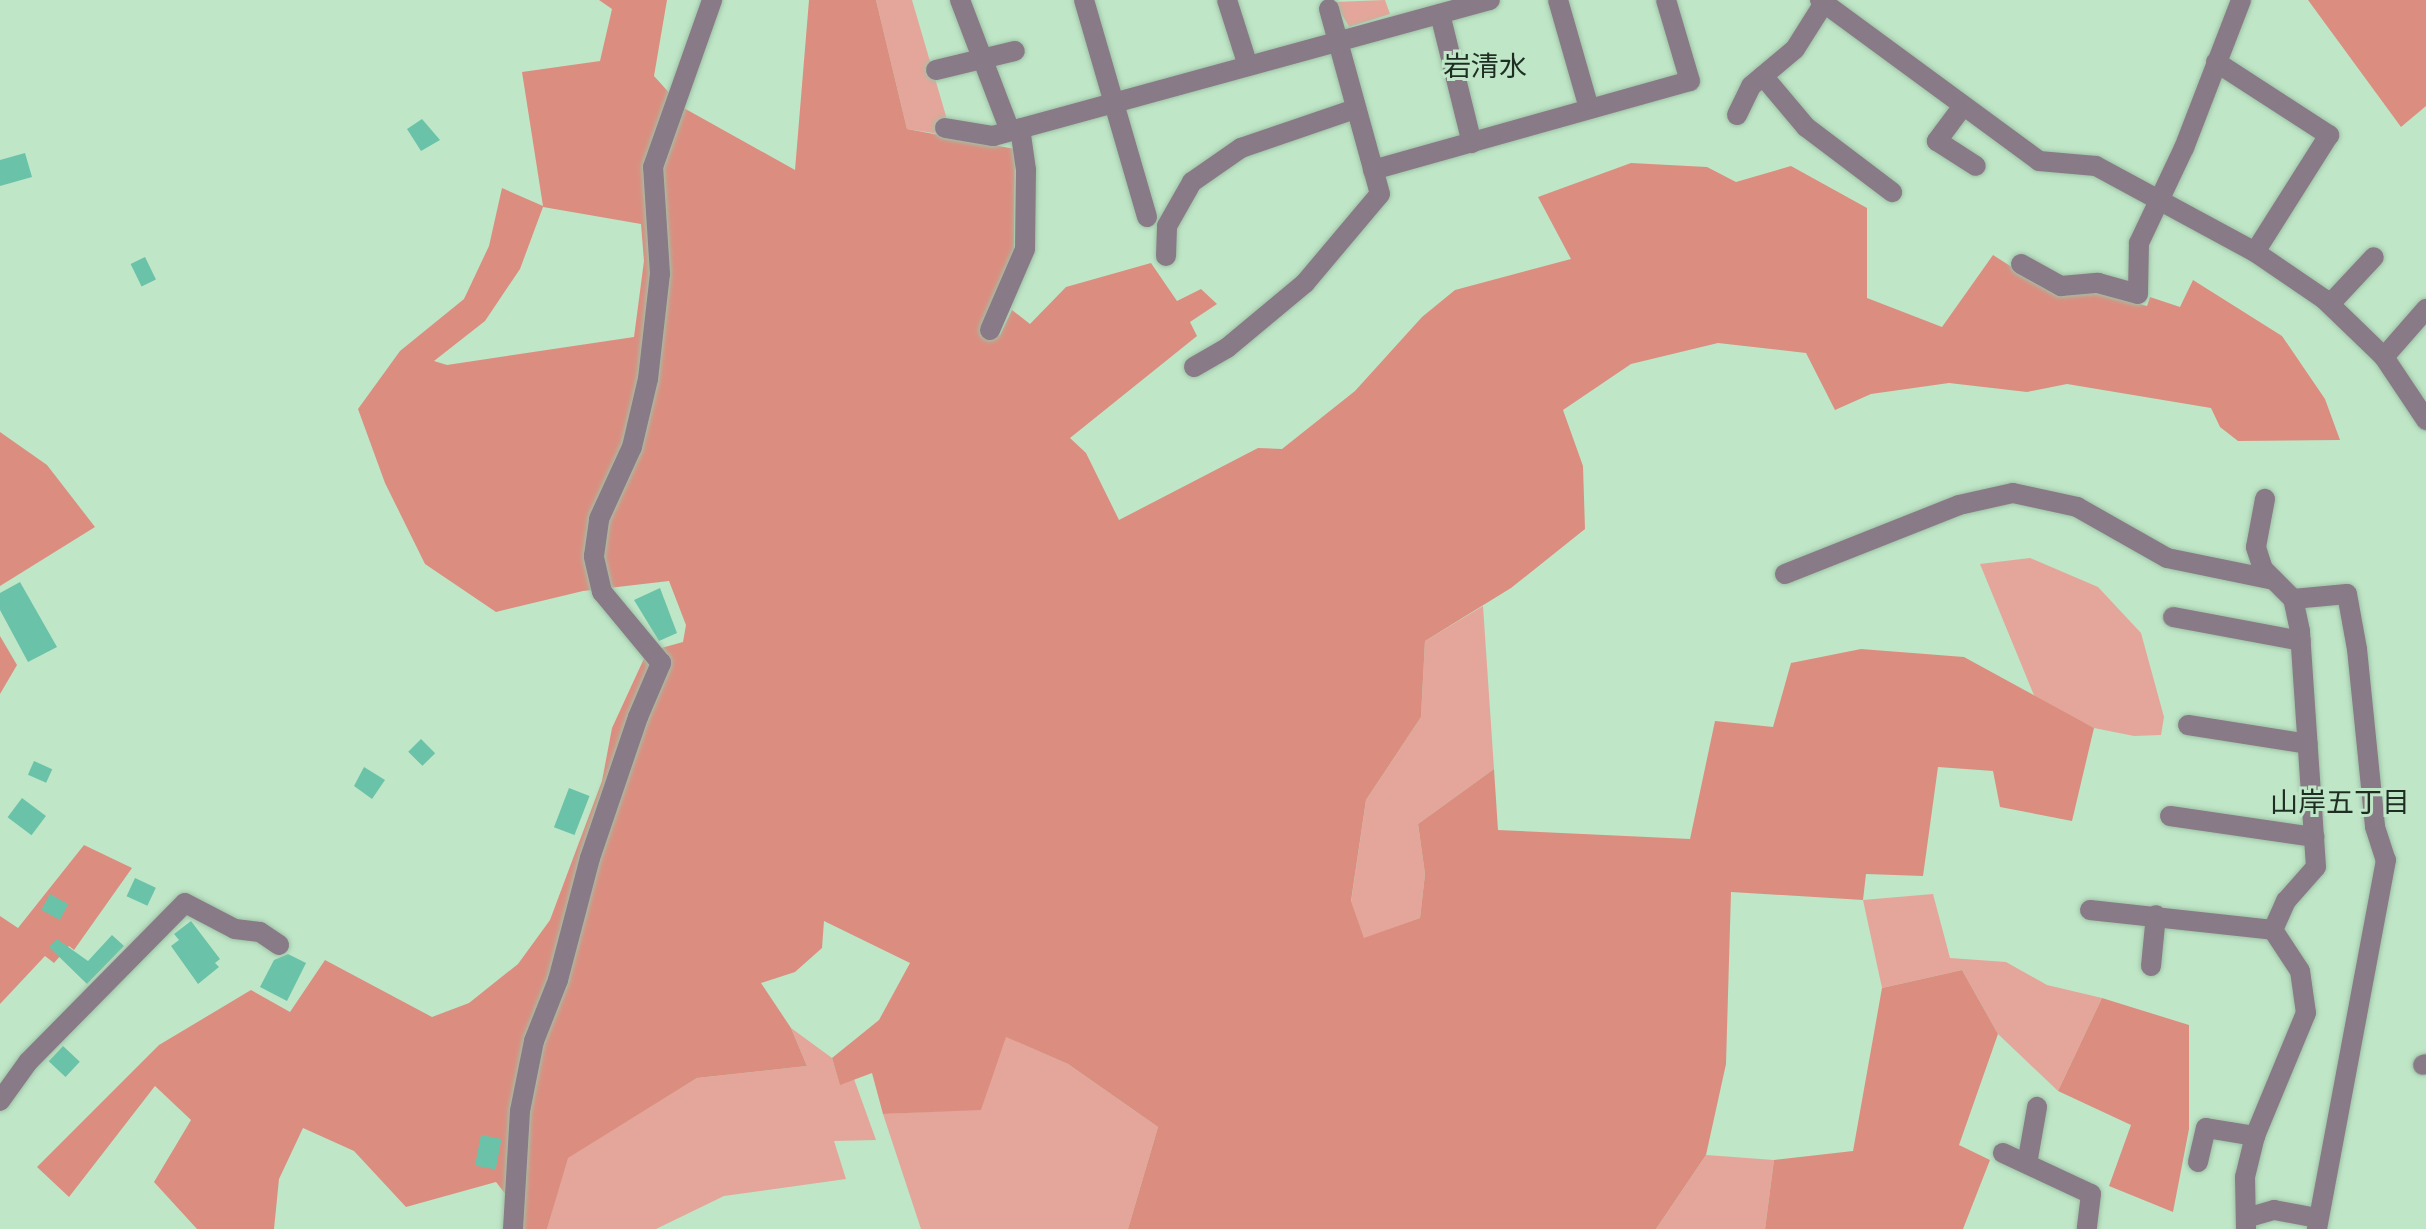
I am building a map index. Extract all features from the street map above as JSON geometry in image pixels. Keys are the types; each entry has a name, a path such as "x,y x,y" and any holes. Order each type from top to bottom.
{"street":[{"path":"513,1229 520,1111 534,1041 558,980 590,858 638,717 661,663 602,592 594,556 599,519 632,447 648,379 660,274 653,167 712,0"},
{"path":"960,0 982,59 1015,130 1026,170 1025,249 990,330"},
{"path":"1084,0 1147,217"},
{"path":"1227,0 1248,66"},
{"path":"945,128 993,136 1490,0"},
{"path":"1558,0 1589,108"},
{"path":"1373,170 1690,81 1666,0"},
{"path":"2021,264 2061,286 2098,283 2138,294 2139,243 2161,199 2241,0"},
{"path":"1737,115 1751,86 1795,49 1822,2 2039,161 2096,166 2255,252 2330,304 2384,357 2426,420"},
{"path":"1194,367 1256,326 1344,241 1380,194 1329,9"},
{"path":"1440,14 1472,143"},
{"path":"936,70 1015,51"},
{"path":"2216,62 2329,135 2255,252"},
{"path":"1763,76 1806,127 1892,192"},
{"path":"1963,106 1937,141 1976,166"},
{"path":"1166,256 1167,226 1192,182 1241,148 1355,109"},
{"path":"2330,304 2374,257"},
{"path":"2384,357 2426,309"},
{"path":"1785,574 1959,505 2013,493 2077,507 2167,558 2228,567 2274,580"},
{"path":"2265,499 2256,547 2263,569 2293,599 2301,641 2316,867 2286,901 2273,930"},
{"path":"2090,910 2273,930 2300,971 2307,994 2306,1013 2255,1136 2245,1177 2246,1224 2274,1210 2317,1224 2386,860 2375,827 2357,649 2347,594 2293,599"},
{"path":"2173,617 2301,641"},
{"path":"2188,725 2308,744"},
{"path":"2170,816 2314,837"},
{"path":"0,1101 28,1062 185,903 235,929 260,932 279,945"},
{"path":"2151,966 2156,915"},
{"path":"2027,1164 2037,1107"},
{"path":"2198,1162 2206,1128 2255,1136"},
{"path":"2003,1153 2091,1194 2087,1229"}],"shaded area":[{"path":"599,0 667,0 654,76 682,107 795,170 809,0 876,0 907,129 1015,149 1014,251 980,329 1000,335 1012,310 1030,324 1066,287 1151,263 1177,301 1201,289 1217,304 1190,322 1197,336 1070,438 1086,453 1119,520 1258,448 1282,449 1355,391 1422,317 1455,290 1571,259 1538,197 1631,163 1707,167 1736,182 1791,166 1867,208 1867,298 1942,327 1993,255 2015,269 2147,306 2150,297 2180,307 2193,280 2282,336 2325,399 2340,440 2238,441 2220,427 2211,408 2067,384 2027,392 1949,383 1871,394 1835,410 1806,353 1718,343 1631,364 1563,410 1583,466 1585,529 1511,588 1425,641 1421,717 1366,800 1351,901 1364,938 1420,918 1425,874 1418,824 1494,769 1498,830 1690,839 1715,721 1773,727 1791,663 1861,649 1964,657 2094,728 2072,821 2000,807 1993,771 1938,767 1923,876 1866,874 1863,900 1731,892 1726,1064 1706,1155 1656,1229 1128,1229 1158,1127 1068,1064 1006,1037 981,1110 883,1114 872,1073 840,1085 832,1058 879,1020 910,963 824,921 822,948 795,972 761,983 791,1028 807,1066 697,1078 568,1158 547,1229 506,1229 510,1200 496,1182 406,1207 354,1151 303,1128 279,1179 274,1229 197,1229 154,1182 191,1120 155,1086 69,1197 37,1167 159,1045 251,990 290,1012 325,960 432,1017 469,1003 518,964 550,920 602,781 612,728 647,652 683,642 686,625 669,581 583,591 496,612 425,564 385,483 358,409 400,351 464,299 489,246 502,188 543,206 522,72 600,61 612,9","holes":["543,207 641,224 644,261 634,337 447,365 434,361 485,321 520,269"]},
{"path":"876,0 912,0 946,116 939,134 907,129"},
{"path":"1385,0 1390,14 1349,27 1335,2"},
{"path":"2308,0 2426,0 2426,106 2401,127"},
{"path":"0,432 47,465 95,527 0,586"},
{"path":"2030,558 2098,587 2141,633 2164,717 2161,735 2134,736 2094,728 2036,700 1980,564"},
{"path":"1483,606 1494,769 1418,824 1425,874 1420,918 1364,939 1351,902 1366,800 1421,717 1425,641"},
{"path":"0,636 17,665 0,694"},
{"path":"84,845 132,868 74,950 69,946 54,963 45,956 0,1004 0,916 18,928"},
{"path":"1933,894 1950,958 2006,962 2047,985 2102,998 2058,1091 1998,1034 1962,970 1882,988 1863,900"},
{"path":"1962,970 1998,1034 1959,1145 1990,1160 1963,1229 1765,1229 1774,1160 1853,1151 1882,988"},
{"path":"2102,998 2189,1025 2189,1129 2173,1212 2109,1186 2131,1125 2058,1091"},
{"path":"791,1028 832,1058 840,1084 854,1079 876,1140 834,1141 846,1179 724,1196 656,1229 547,1229 567,1158 697,1078 807,1066"},
{"path":"1005,1036 1068,1064 1158,1127 1128,1229 921,1229 883,1114 981,1109"},
{"path":"1706,1155 1774,1160 1765,1229 1656,1229"}],"building":[{"path":"422,119 440,140 421,151 407,129"},
{"path":"25,153 32,177 0,186 0,160"},
{"path":"145,257 156,279 142,286 131,264"},
{"path":"20,582 57,647 28,662 0,610 0,593"},
{"path":"660,588 677,633 659,641 634,600"},
{"path":"421,739 435,753 422,766 408,752"},
{"path":"34,761 52,769 46,783 28,775"},
{"path":"364,767 385,780 372,799 354,786"},
{"path":"569,788 590,796 574,835 554,827"},
{"path":"22,798 46,816 32,835 8,817"},
{"path":"135,878 156,888 147,906 127,896"},
{"path":"50,894 68,904 60,920 41,910"},
{"path":"191,921 220,959 215,963 219,967 198,984 171,946 179,940 174,934"},
{"path":"112,935 124,946 87,984 49,947 57,939 88,961"},
{"path":"288,954 306,963 287,1001 260,987 274,960"},
{"path":"63,1046 80,1062 65,1077 49,1061"},
{"path":"481,1135 502,1139 496,1169 475,1165"}],"district":[{"name":"岩清水","path":"1485,67"},
{"name":"山岸五丁目","path":"2340,803"}]}
